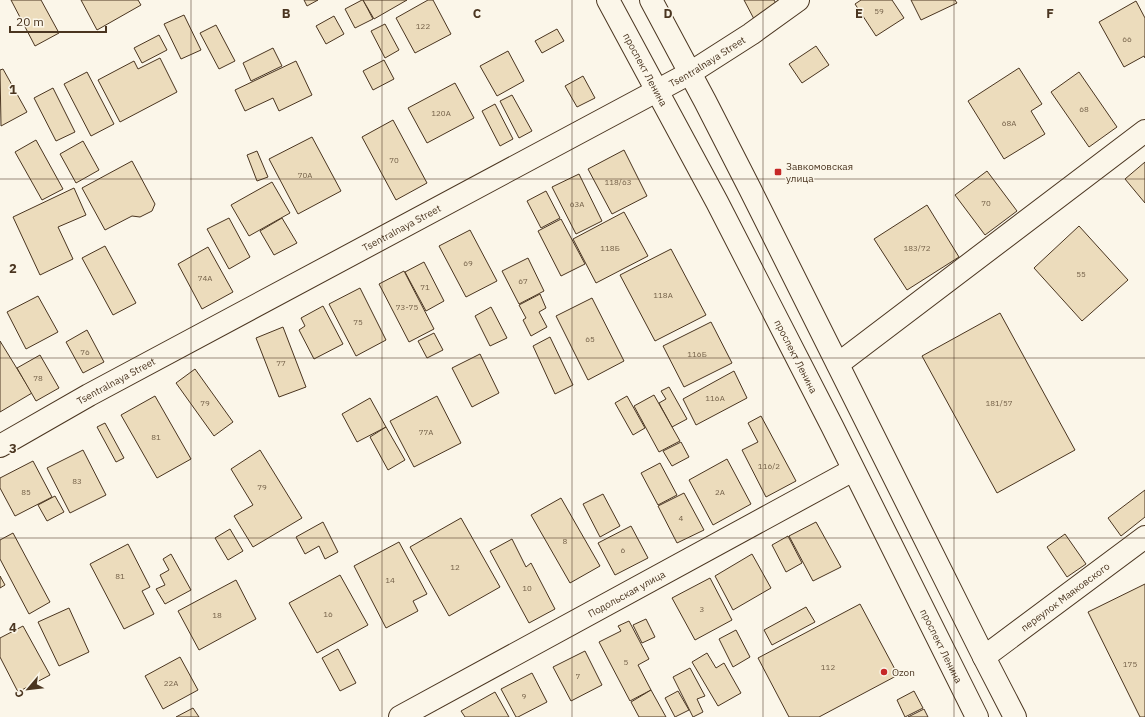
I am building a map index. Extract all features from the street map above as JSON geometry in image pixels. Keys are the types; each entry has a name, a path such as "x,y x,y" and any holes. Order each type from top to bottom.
{"street":[{"name":"проспект Ленина","path":"608,0 717,202 977,717"},
{"path":"651,0 743,176 984,657 1016,717"},
{"name":"Tsentralnaya Street","path":"0,446 89,395 690,73 751,34 798,0"},
{"path":"838,364 1145,131"},
{"name":"Подольская улица","path":"400,717 853,470"},
{"name":"переулок Маяковского","path":"984,657 1145,537"}],"building":[{"path":"11,0 41,0 59,33 35,46"},
{"path":"81,0 138,0 141,5 97,30"},
{"path":"304,0 318,0 307,6"},
{"path":"362,0 373,19 355,28 345,9"},
{"path":"363,0 407,0 374,19"},
{"path":"428,0 433,0 451,34 415,53 396,18"},
{"path":"744,0 774,0 778,7 754,19"},
{"path":"861,0 892,0 904,18 876,36 855,4"},
{"path":"911,0 955,0 957,3 921,20"},
{"path":"1136,1 1145,18 1145,58 1144,56 1124,67 1099,22"},
{"path":"184,15 201,50 181,59 164,24"},
{"path":"334,16 344,34 326,44 316,26"},
{"path":"385,24 399,50 385,58 371,31"},
{"path":"216,25 235,61 219,69 200,33"},
{"path":"557,29 564,41 542,53 535,41"},
{"path":"159,35 167,50 142,63 134,48"},
{"path":"816,46 829,65 802,83 789,64"},
{"path":"273,48 282,66 251,81 243,63"},
{"path":"508,51 524,81 497,96 480,66"},
{"path":"160,58 177,92 120,122 98,80 134,61 138,69"},
{"path":"384,60 394,79 373,90 363,71"},
{"path":"296,61 312,95 279,111 273,98 245,111 235,90"},
{"path":"1019,68 1042,104 1031,111 1045,134 1004,159 968,101"},
{"path":"3,69 27,112 1,126 0,70"},
{"path":"87,72 114,124 91,136 64,84"},
{"path":"1079,72 1117,127 1089,147 1051,92"},
{"path":"583,76 595,98 577,107 565,86"},
{"path":"455,83 474,118 427,143 408,108"},
{"path":"53,88 75,132 56,141 34,98"},
{"path":"512,95 532,131 519,138 500,101"},
{"path":"495,104 513,139 500,146 482,111"},
{"path":"393,120 427,183 396,200 362,137"},
{"path":"312,137 341,191 298,214 269,159"},
{"path":"36,140 63,189 42,200 15,152"},
{"path":"83,141 99,170 76,183 60,154"},
{"path":"624,150 647,196 612,214 588,169"},
{"path":"257,151 268,177 257,181 247,155"},
{"path":"132,161 155,204 152,211 140,217 132,216 105,230 82,188"},
{"path":"1145,162 1145,203 1125,179"},
{"path":"987,171 1017,211 985,235 955,195"},
{"path":"579,174 602,221 576,234 552,187"},
{"path":"272,182 290,213 249,236 231,205"},
{"path":"74,188 86,215 58,227 73,259 40,275 13,217"},
{"path":"546,191 560,218 541,228 527,201"},
{"path":"927,205 959,257 907,290 874,239"},
{"path":"624,212 648,256 596,283 573,239"},
{"path":"229,218 250,257 229,269 207,229"},
{"path":"282,218 297,243 274,255 260,231"},
{"path":"561,219 585,264 561,276 538,231"},
{"path":"1079,226 1128,280 1082,321 1034,268"},
{"path":"470,230 497,281 466,297 439,246"},
{"path":"105,246 136,303 113,315 82,258"},
{"path":"208,247 233,292 202,309 178,264"},
{"path":"671,249 706,315 655,341 620,275"},
{"path":"528,258 544,291 519,304 502,271"},
{"path":"424,262 444,301 426,311 405,272"},
{"path":"404,271 434,329 409,342 379,284"},
{"path":"360,288 386,340 356,356 329,304"},
{"path":"540,294 546,308 539,312 547,327 531,336 523,320 526,318 519,305"},
{"path":"38,296 58,332 26,349 7,312"},
{"path":"592,298 624,361 588,380 556,316"},
{"path":"323,306 343,344 314,359 299,330 305,326 301,318"},
{"path":"491,307 507,338 490,346 475,316"},
{"path":"1000,313 1075,450 997,493 922,356"},
{"path":"711,322 732,363 684,387 663,346"},
{"path":"283,327 306,387 279,397 256,338"},
{"path":"87,330 104,362 83,373 66,342"},
{"path":"434,333 443,350 427,358 418,341"},
{"path":"550,337 573,385 555,394 533,346"},
{"path":"0,341 32,393 0,412"},
{"path":"480,354 499,393 472,407 452,368"},
{"path":"40,355 59,388 36,401 17,368"},
{"path":"195,369 233,422 214,436 176,383"},
{"path":"734,371 747,398 696,425 683,399"},
{"path":"669,387 687,419 672,427 659,403 666,399 661,391"},
{"path":"654,395 680,441 659,452 634,406"},
{"path":"155,396 191,459 157,478 121,415"},
{"path":"437,396 461,443 414,467 390,421"},
{"path":"627,396 645,428 633,435 615,403"},
{"path":"370,398 386,427 357,442 342,414"},
{"path":"761,416 796,481 766,497 742,450 758,442 748,423"},
{"path":"105,423 124,458 116,462 97,427"},
{"path":"386,427 405,460 388,470 370,437"},
{"path":"681,442 689,457 672,466 663,451"},
{"path":"83,450 106,495 70,513 47,468"},
{"path":"260,450 302,518 253,547 234,516 253,505 231,469"},
{"path":"727,459 751,504 713,525 689,480"},
{"path":"33,461 52,497 15,516 0,488 0,478"},
{"path":"660,463 677,495 658,505 641,473"},
{"path":"1145,490 1145,517 1121,536 1108,518"},
{"path":"684,493 704,530 677,543 658,506"},
{"path":"603,494 620,526 600,537 583,504"},
{"path":"55,496 64,512 47,521 38,505"},
{"path":"561,498 600,566 570,583 531,515"},
{"path":"461,518 500,587 449,616 410,547"},
{"path":"323,522 338,552 325,559 319,546 305,554 296,537"},
{"path":"816,522 841,567 813,581 789,536"},
{"path":"631,526 648,558 615,575 598,543"},
{"path":"230,529 243,551 228,560 215,538"},
{"path":"13,533 50,602 29,614 0,559 0,540"},
{"path":"1065,534 1086,564 1067,577 1047,547"},
{"path":"788,536 802,563 786,572 772,545"},
{"path":"512,539 526,567 531,563 555,609 529,623 490,551"},
{"path":"399,542 427,594 413,601 418,611 386,628 354,566"},
{"path":"128,544 150,587 142,591 154,614 124,629 90,564"},
{"path":"171,554 191,590 165,604 156,589 165,585 160,575 169,570 163,559"},
{"path":"752,554 771,588 733,610 715,576"},
{"path":"340,575 368,625 317,653 289,603"},
{"path":"0,576 5,585 0,588"},
{"path":"710,578 732,620 695,640 672,598"},
{"path":"236,580 256,619 199,650 178,611"},
{"path":"1145,584 1145,717 1140,717 1088,612"},
{"path":"860,604 898,675 819,717 789,717 758,658"},
{"path":"806,607 815,622 772,645 764,630"},
{"path":"69,608 89,652 59,666 38,622"},
{"path":"646,619 655,637 642,643 633,625"},
{"path":"629,621 649,659 638,665 651,690 630,701 599,642 621,631 618,626"},
{"path":"23,626 50,675 18,692 0,657 0,638"},
{"path":"736,630 750,657 733,667 719,639"},
{"path":"338,649 356,683 340,691 322,658"},
{"path":"585,651 602,685 571,701 553,667"},
{"path":"707,653 716,668 724,663 741,693 718,706 692,662"},
{"path":"180,657 198,690 163,709 145,676"},
{"path":"690,668 705,696 697,699 703,712 693,717 673,677"},
{"path":"532,673 547,702 516,717 501,689"},
{"path":"651,690 666,717 639,717 631,702"},
{"path":"678,691 689,710 675,717 665,698"},
{"path":"914,691 923,708 905,717 897,700"},
{"path":"495,692 509,717 465,717 461,711"},
{"path":"193,708 199,717 176,717"},
{"path":"924,709 928,717 908,717"}],"place":[{"name":"Завкомовская улица","path":"778,172"},
{"name":"Ozon","path":"884,672"}]}
